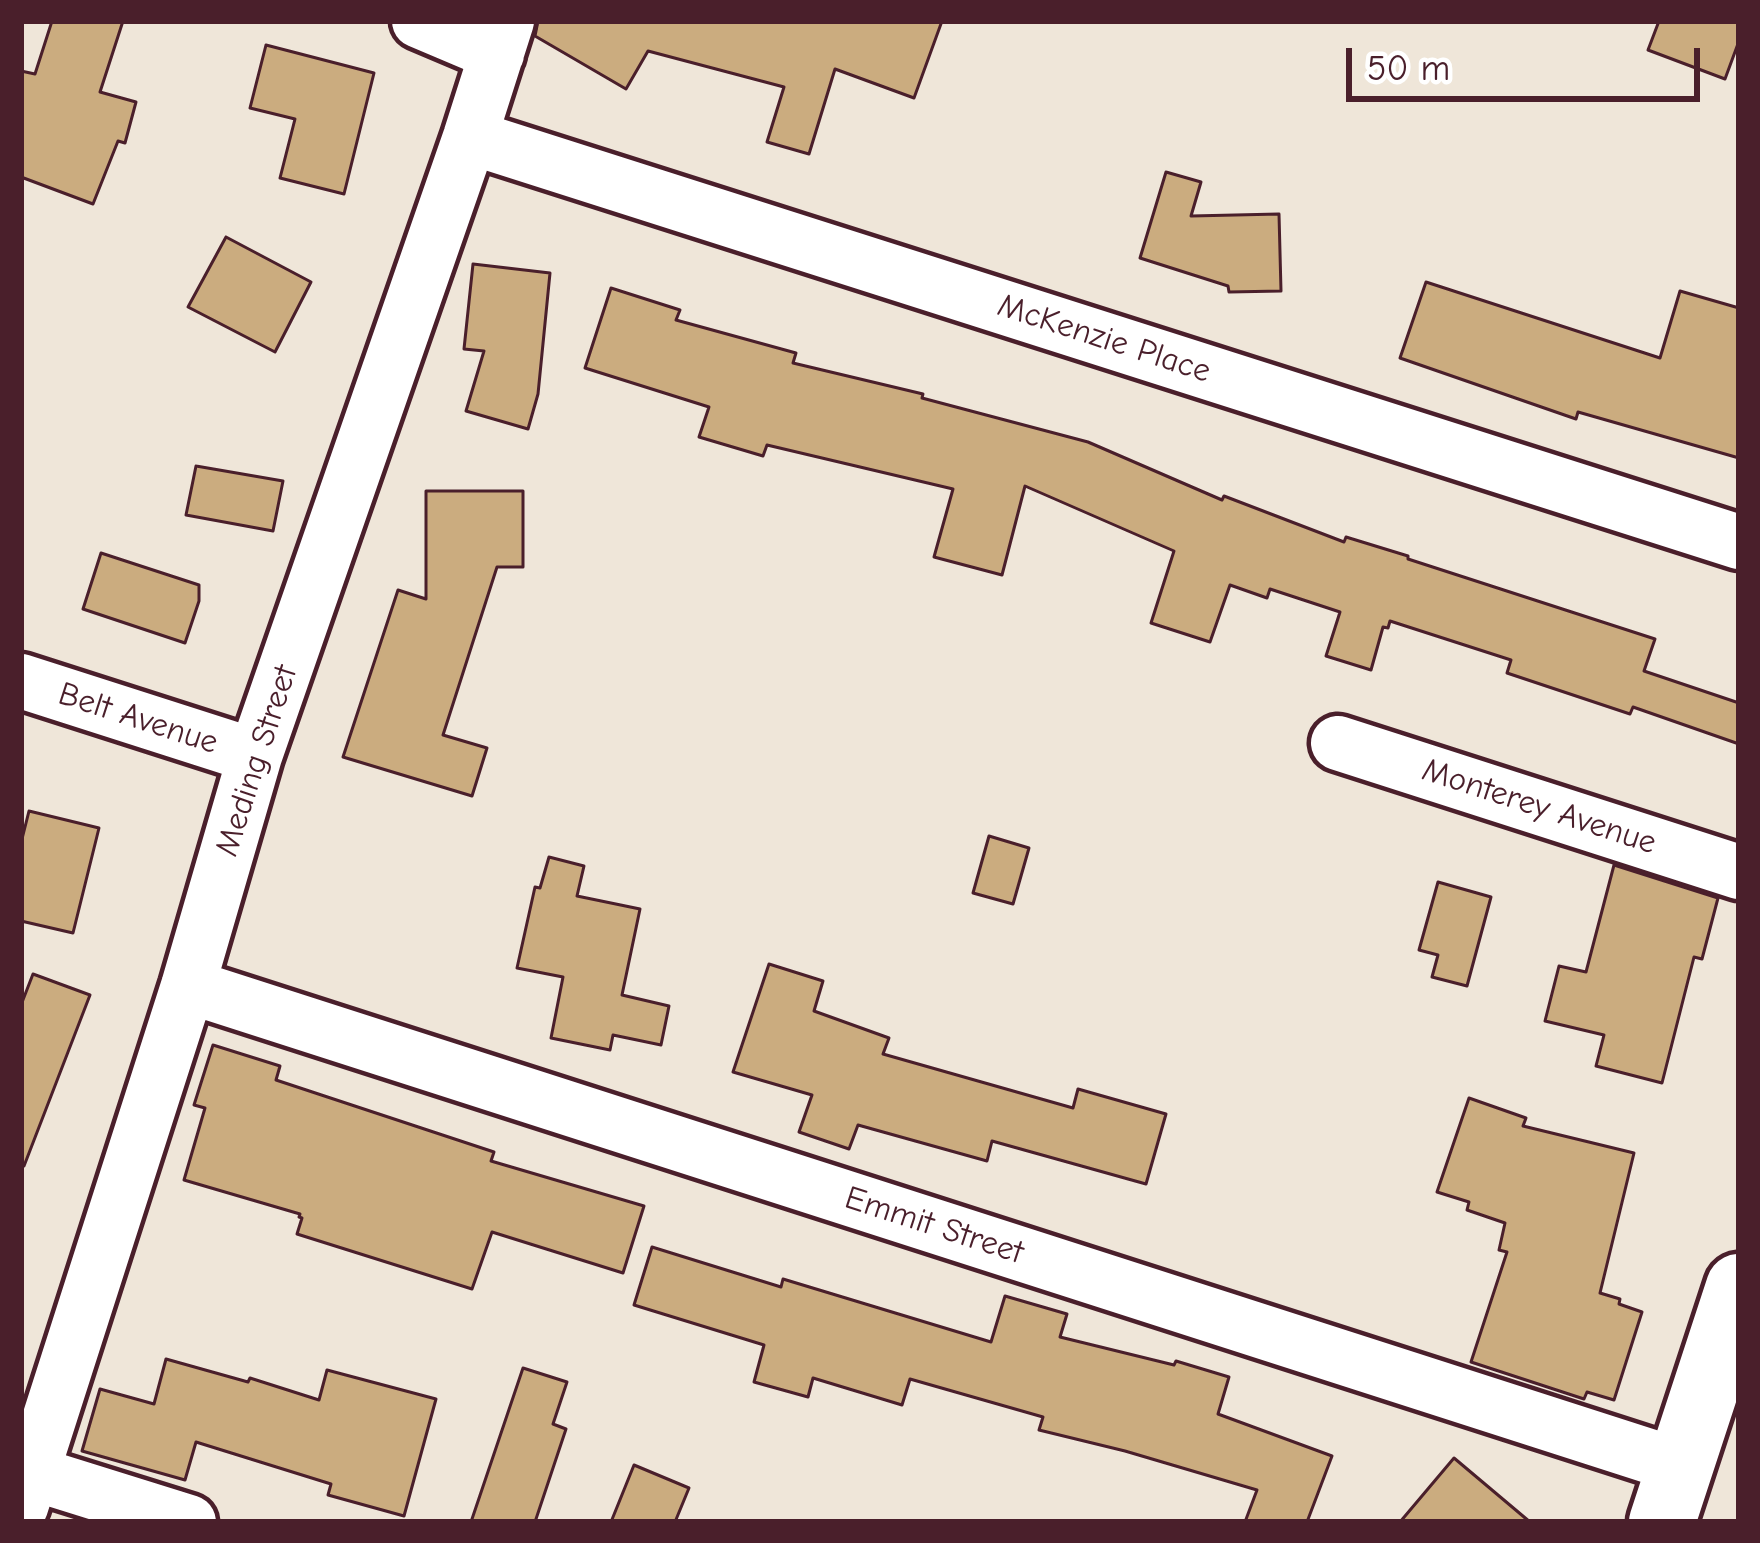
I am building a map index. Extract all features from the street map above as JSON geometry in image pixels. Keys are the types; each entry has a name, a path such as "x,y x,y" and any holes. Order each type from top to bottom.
{"main road":[{"path":"1671,1494 1739,1287"}],"street":[{"path":"419,21 502,37"},
{"name":"Meding Street","path":"26,1490 188,986 255,756 502,37"},
{"name":"McKenzie Place","path":"470,137 1739,542"},
{"name":"Belt Avenue","path":"21,681 255,756"},
{"name":"Monterey Avenue","path":"1338,743 1739,872"},
{"name":"Emmit Street","path":"188,986 1671,1494"},
{"path":"26,1490 189,1522"}],"building":[{"path":"52,21 123,21 100,92 136,102 125,143 118,141 93,204 21,177 21,71 35,74"},
{"path":"538,21 942,21 914,98 835,69 809,154 767,142 784,87 648,51 626,89 535,36"},
{"path":"1659,21 1739,21 1739,41 1725,79 1648,50"},
{"path":"266,45 374,73 344,194 280,178 295,119 250,108"},
{"path":"1166,172 1201,182 1191,216 1279,214 1281,291 1229,292 1228,286 1140,258"},
{"path":"226,237 311,282 275,352 188,307"},
{"path":"473,264 550,273 538,394 528,429 466,411 484,351 464,349"},
{"path":"1426,282 1660,358 1680,291 1739,308 1739,458 1578,412 1576,419 1400,358"},
{"path":"611,288 680,310 676,320 796,353 793,363 923,394 922,398 1088,442 1222,500 1224,496 1344,542 1346,537 1408,556 1655,639 1644,671 1739,703 1739,744 1633,707 1630,714 1507,673 1511,660 1390,621 1388,628 1383,627 1371,670 1326,656 1340,612 1270,589 1267,598 1230,585 1210,642 1151,623 1174,551 1025,486 1002,575 934,557 953,489 767,445 763,456 699,437 709,407 585,368"},
{"path":"196,466 283,481 273,531 186,515"},
{"path":"426,491 523,491 523,567 497,567 443,735 487,748 472,796 343,757 398,590 426,599"},
{"path":"101,553 199,585 199,601 185,643 83,609"},
{"path":"29,811 99,828 73,933 21,921 21,843"},
{"path":"989,836 1029,848 1013,904 973,893"},
{"path":"549,857 584,866 577,896 640,909 622,995 669,1006 661,1045 613,1035 610,1050 551,1038 563,977 517,968 535,887 540,888"},
{"path":"1614,865 1718,898 1702,959 1694,957 1662,1083 1596,1066 1604,1035 1545,1021 1559,966 1586,972"},
{"path":"1438,882 1491,897 1467,986 1432,977 1438,955 1419,950"},
{"path":"769,964 823,981 814,1011 889,1038 883,1054 1073,1108 1078,1089 1166,1114 1146,1184 992,1141 987,1161 858,1125 849,1149 799,1132 812,1095 733,1072"},
{"path":"33,974 90,995 24,1166 21,1005"},
{"path":"213,1045 280,1066 276,1080 494,1152 491,1161 644,1206 623,1273 492,1232 472,1289 297,1234 300,1214 184,1180 205,1108 194,1105"},
{"path":"1469,1098 1526,1118 1523,1126 1634,1153 1600,1293 1642,1312 1614,1400 1587,1392 1584,1399 1471,1362 1507,1252 1499,1250 1505,1223 1467,1210 1469,1202 1437,1192"},
{"path":"652,1247 781,1287 783,1279 991,1342 1005,1296 1067,1314 1060,1337 1229,1377 1218,1414 1332,1456 1307,1522 1245,1522 1257,1490 1039,1430 1043,1417 910,1379 902,1405 813,1378 808,1397 754,1382 764,1345 634,1305"},
{"path":"166,1359 319,1400 327,1370 436,1399 404,1516 328,1495 331,1484 196,1442 185,1480 82,1451 100,1389 154,1404"},
{"path":"523,1368 567,1382 553,1424 566,1429 535,1522 471,1522"},
{"path":"1454,1458 1530,1522 1400,1522"},
{"path":"634,1465 689,1488 675,1522 611,1522"}]}
